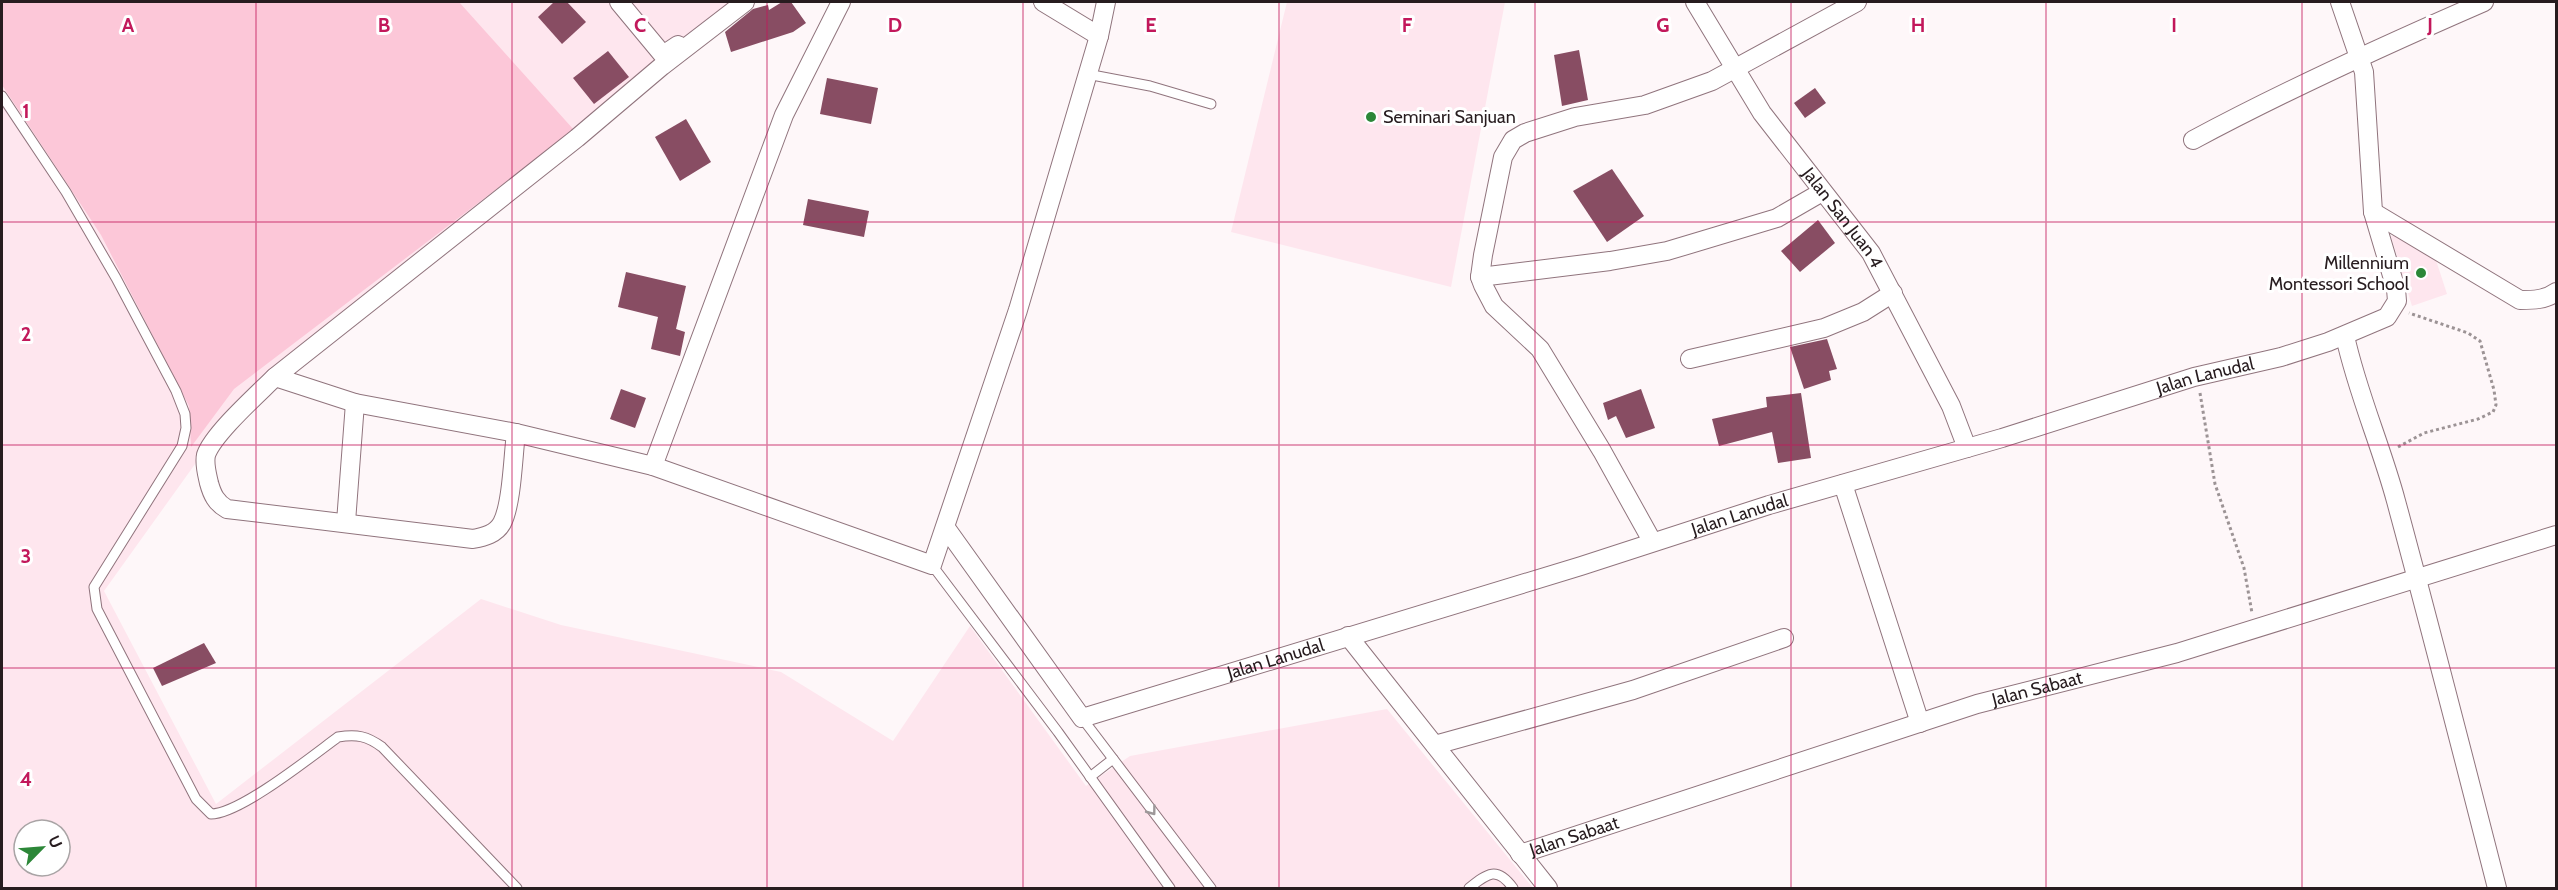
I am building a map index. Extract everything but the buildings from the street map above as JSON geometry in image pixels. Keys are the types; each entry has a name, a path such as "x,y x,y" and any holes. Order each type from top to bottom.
{"street":[{"path":"619,2 663,55 738,2"},
{"path":"516,433 507,503 501,524 484,537 473,538 237,511 220,505 215,498 205,463 210,447 275,377 578,138 662,66 745,2"},
{"path":"653,466 784,116 841,2"},
{"path":"1043,2 1099,36"},
{"path":"275,377 355,403 516,433 653,466 932,565 1018,310 1099,36 1106,2"},
{"name":"Jalan San Juan 4","path":"1695,2 1762,113 1871,253 1951,406 1967,448"},
{"path":"1652,541 1602,451 1540,349 1494,306 1480,277 1490,215 1503,157 1516,137 1575,117 1660,100 1712,81 1857,2"},
{"path":"2340,2 2365,81 2373,212 2396,289 2397,301 2393,308"},
{"path":"2193,140 2273,96 2358,56 2484,2"},
{"path":"1480,277 1610,261 1667,251 1777,218 1822,192"},
{"path":"2373,212 2520,300 2534,301 2556,292"},
{"path":"1690,359 1824,328 1863,312 1893,293"},
{"name":"Jalan Lanudal","path":"1082,718 1581,566 1652,541 2141,396 2194,377 2281,357 2345,336 2387,317 2393,308"},
{"path":"2345,336 2352,369 2383,456 2418,578 2497,888"},
{"path":"346,522 355,403"},
{"path":"1844,484 1920,723"},
{"path":"946,528 1082,718"},
{"name":"Jalan Sabaat","path":"1520,854 1631,815 1977,704 2176,653 2556,535"},
{"path":"1348,636 1548,888"},
{"path":"1435,745 1633,690 1784,638"}],"lane":[{"path":"1087,74 1150,86 1211,104"},
{"path":"2,96 66,192 116,278 176,391 185,414 186,428 182,446 94,587 94,597 97,609 196,799 211,814 222,814 251,798 338,737 367,736 382,747 517,888"},
{"path":"932,565 1170,888"},
{"path":"1082,718 1211,888"},
{"path":"1090,777 1113,759"},
{"path":"1469,888 1489,874 1495,873 1501,874 1513,888"}],"path":[{"path":"2383,456 2424,433 2478,419 2493,412 2496,405 2480,341 2468,333 2393,308"},
{"path":"2194,377 2200,392 2215,484 2244,568 2251,599 2253,629"}],"shaded area":[{"path":"2,2 750,2 241,400 104,591 216,804 481,599 561,625 781,672 893,741 970,626 1086,786 1130,756 1387,709 1533,888 2,888"},
{"path":"2,2 459,2 574,130 234,389 191,447 189,406 101,235 2,85"},
{"name":"Seminari Sanjuan","path":"1287,2 1505,2 1451,287 1231,232"},
{"name":"Millennium Montessori School","path":"2402,233 2433,251 2447,294 2412,306 2391,236"}],"place":[{"name":"Seminari Sanjuan","path":"1371,117"},
{"name":"Millennium Montessori School","path":"2421,273"}]}
